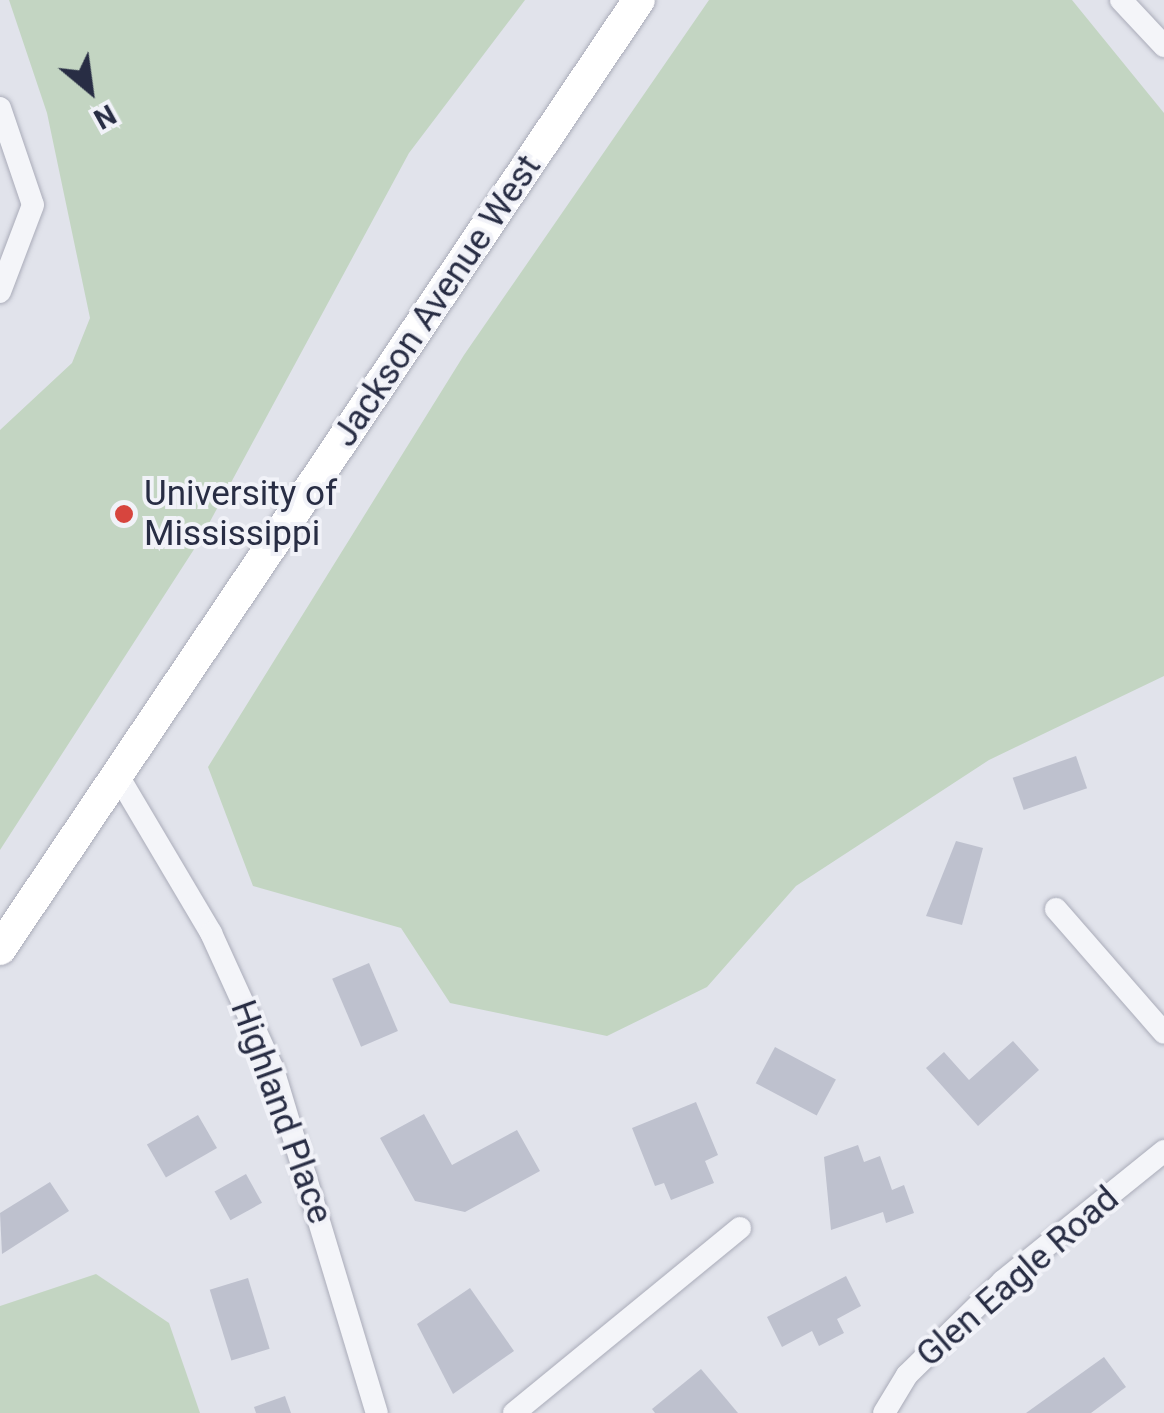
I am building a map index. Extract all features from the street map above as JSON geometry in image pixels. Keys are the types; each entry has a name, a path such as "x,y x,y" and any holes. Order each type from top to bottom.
{"main road":[{"name":"Jackson Avenue West","path":"0,949 639,0"}],"street":[{"path":"1121,0 1164,46"},
{"path":"0,108 33,205 0,292"},
{"name":"Highland Place","path":"118,774 211,934 273,1069 377,1413"},
{"path":"1056,909 1164,1032"},
{"name":"Glen Eagle Road","path":"884,1413 906,1375 1002,1281 1164,1151"},
{"path":"514,1413 740,1228"}],"green space":[{"name":"University of Mississippi","path":"9,0 525,0 409,153 200,540 0,850 0,430 72,363 90,318 47,113"},
{"path":"709,0 1072,0 1164,113 1164,676 989,760 796,886 707,987 607,1036 450,1003 401,928 253,886 208,767 464,355"},
{"path":"96,1274 169,1323 200,1413 0,1413 0,1306"}],"building":[{"path":"1076,756 1087,788 1024,810 1013,778"},
{"path":"956,841 983,848 962,925 926,916"},
{"path":"369,963 398,1031 361,1047 332,979"},
{"path":"1013,1041 1039,1070 978,1126 926,1068 944,1052 969,1080"},
{"path":"775,1047 836,1079 817,1116 756,1083"},
{"path":"696,1102 718,1155 705,1161 714,1183 671,1200 664,1183 655,1186 632,1128"},
{"path":"424,1114 452,1165 517,1130 540,1171 465,1212 415,1201 380,1138"},
{"path":"198,1115 217,1148 166,1177 147,1144"},
{"path":"858,1145 864,1162 880,1156 892,1190 904,1185 914,1213 886,1223 883,1212 831,1230 824,1157"},
{"path":"246,1174 262,1203 231,1220 215,1191"},
{"path":"50,1182 69,1211 2,1254 0,1213"},
{"path":"846,1276 861,1306 837,1319 844,1333 819,1346 812,1331 782,1347 767,1317"},
{"path":"248,1278 270,1349 231,1360 210,1290"},
{"path":"470,1288 514,1351 453,1394 417,1324"},
{"path":"1104,1357 1126,1387 1091,1413 1026,1413"},
{"path":"701,1369 738,1413 655,1413 652,1409"},
{"path":"285,1396 291,1413 256,1413 254,1407"}],"place":[{"name":"University of Mississippi","path":"124,514"}]}
